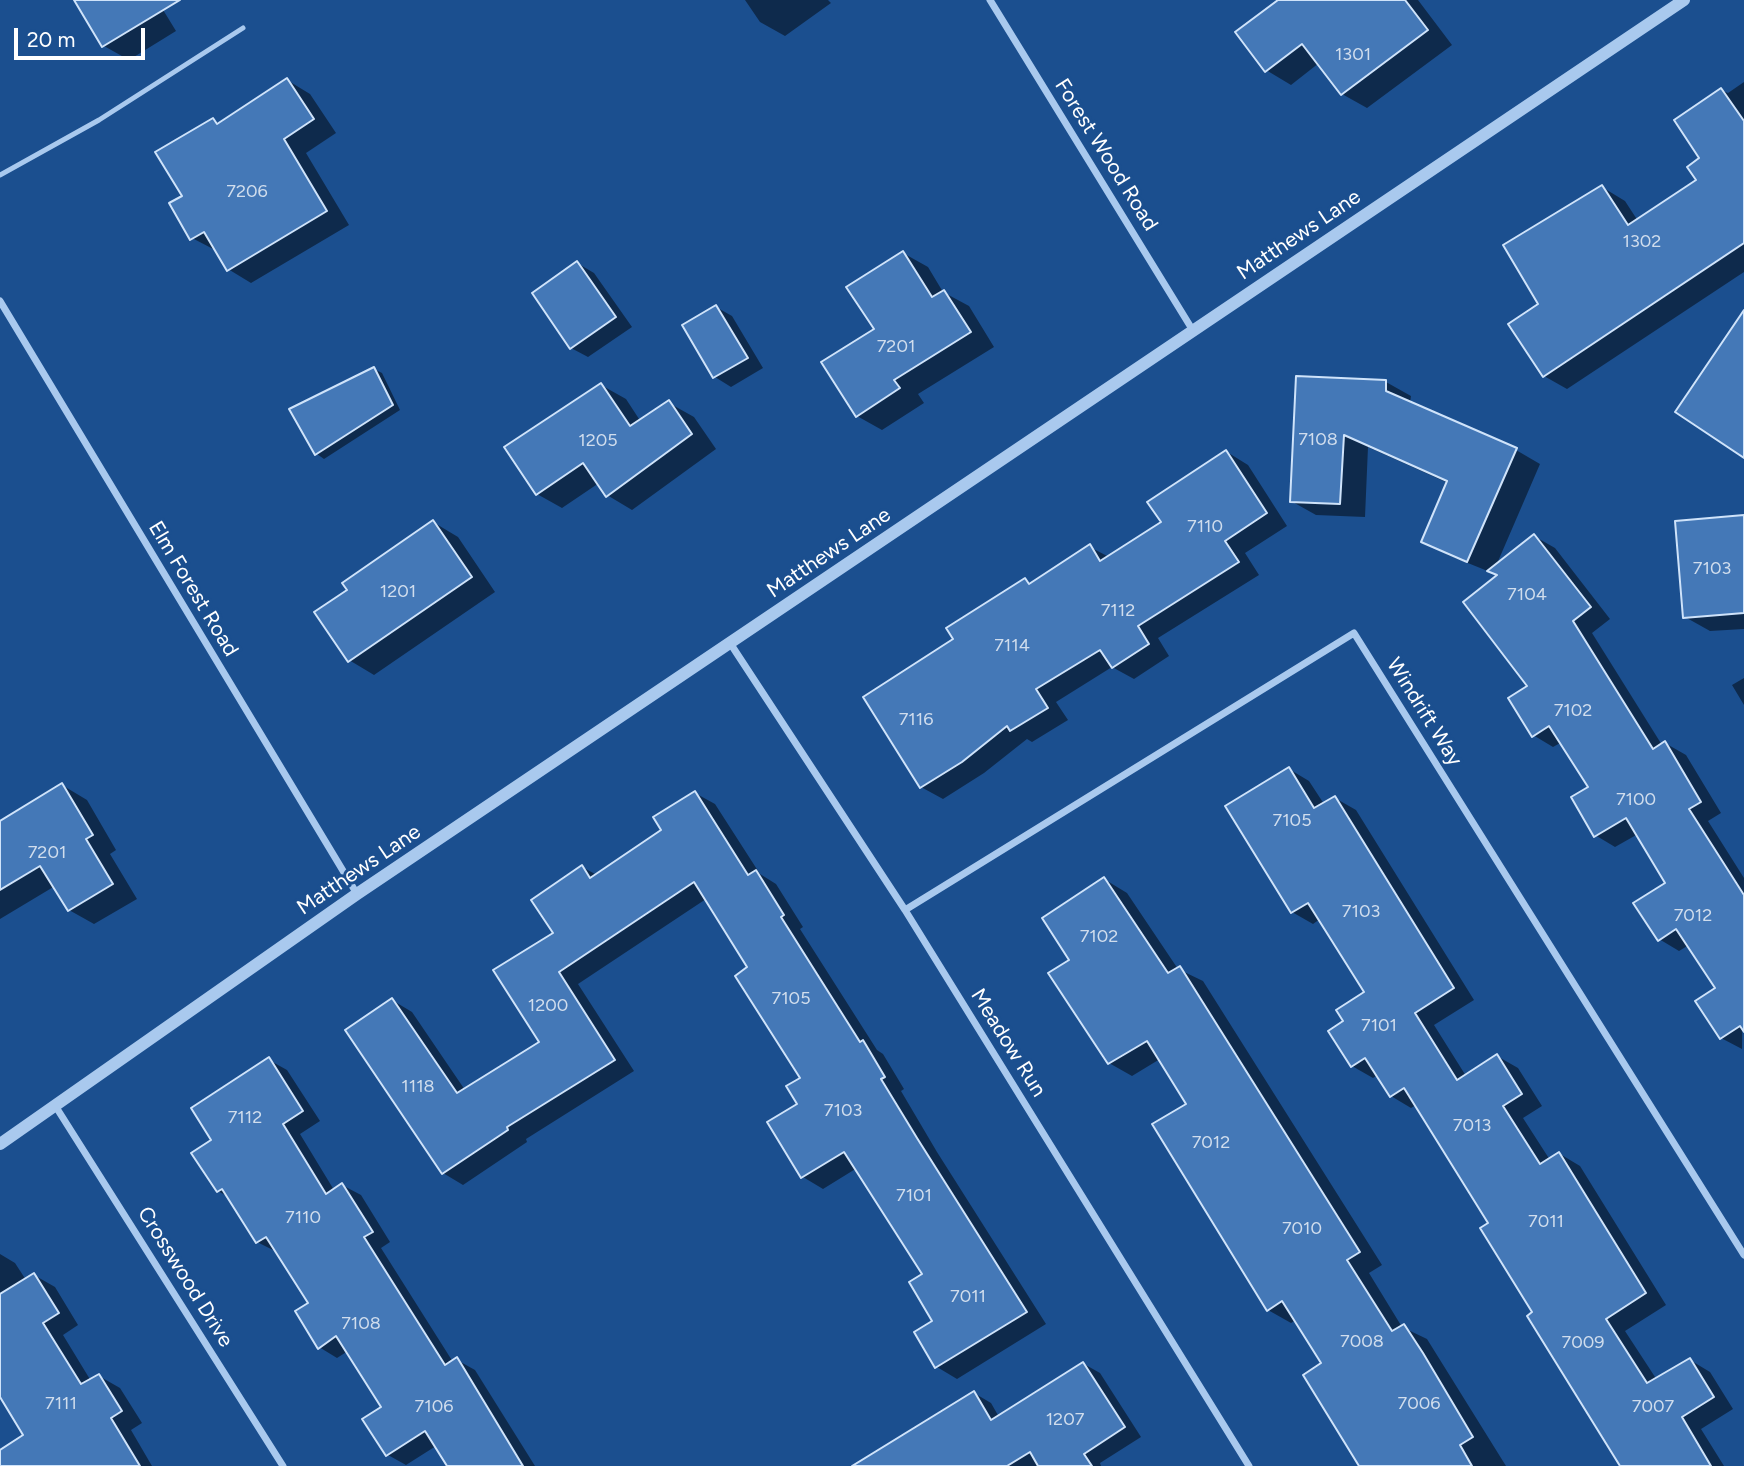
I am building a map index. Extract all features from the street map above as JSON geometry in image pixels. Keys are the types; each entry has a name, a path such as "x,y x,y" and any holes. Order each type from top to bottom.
{"street":[{"name":"Forest Wood Road","path":"990,0 1192,329"},
{"name":"Matthews Lane","path":"0,1144 357,894 1684,0"},
{"name":"Elm Forest Road","path":"0,301 357,894"},
{"name":"Windrift Way","path":"905,910 1354,633 1744,1255"},
{"name":"Meadow Run","path":"730,643 905,910 1248,1466"},
{"name":"Crosswood Drive","path":"56,1107 283,1466"}],"lane":[{"path":"0,175 99,120 243,28"}],"building":[{"path":"74,0 180,0 102,47"},
{"path":"1278,0 1405,0 1428,30 1341,95 1302,44 1265,72 1235,32"},
{"path":"287,78 314,119 284,139 327,211 227,271 204,232 190,240 169,203 182,196 155,152 213,118 217,124"},
{"path":"1721,88 1744,121 1744,243 1543,377 1508,324 1538,304 1503,245 1602,185 1628,225 1696,180 1687,167 1699,158 1674,120"},
{"path":"903,251 932,297 944,290 971,332 894,380 900,388 856,417 821,362 874,329 846,287"},
{"path":"577,261 616,317 570,349 532,293"},
{"path":"716,305 748,358 713,378 682,325"},
{"path":"1744,310 1744,458 1675,412"},
{"path":"374,367 393,405 315,455 289,409"},
{"path":"1296,376 1386,380 1386,391 1517,448 1467,562 1421,542 1447,481 1344,435 1340,504 1290,502"},
{"path":"601,383 630,426 669,400 692,434 606,497 583,463 536,495 504,447"},
{"path":"1226,450 1267,513 1225,541 1239,562 1138,626 1149,644 1112,668 1100,650 1036,689 1048,708 1010,731 1007,726 962,762 920,788 863,697 953,639 946,628 1025,578 1029,584 1090,544 1100,561 1161,522 1147,502"},
{"path":"1744,515 1744,613 1683,618 1675,521"},
{"path":"433,520 472,577 348,662 314,612 347,590 342,583"},
{"path":"1534,534 1591,607 1573,621 1653,749 1665,741 1701,802 1689,809 1744,895 1744,1032 1740,1026 1720,1039 1695,1001 1715,988 1676,929 1658,941 1633,903 1665,883 1626,818 1594,837 1571,797 1588,787 1549,726 1532,737 1508,698 1527,686 1463,602 1497,575 1487,571"},
{"path":"1289,767 1314,808 1335,796 1454,988 1415,1013 1457,1080 1497,1054 1522,1094 1503,1106 1540,1164 1559,1152 1646,1293 1606,1319 1647,1383 1690,1358 1714,1397 1682,1417 1711,1466 1620,1466 1527,1316 1532,1312 1480,1228 1488,1223 1404,1088 1390,1097 1365,1058 1351,1067 1328,1031 1343,1021 1336,1010 1364,992 1308,903 1291,913 1225,806"},
{"path":"62,783 93,835 86,839 113,884 68,911 40,866 0,890 0,821"},
{"path":"695,791 748,875 756,870 784,915 781,917 860,1042 863,1040 885,1077 881,1079 1027,1312 935,1368 914,1332 932,1321 909,1282 922,1274 844,1152 801,1178 767,1122 797,1104 786,1086 800,1078 735,976 747,967 694,882 559,972 615,1060 507,1127 508,1130 442,1174 345,1030 392,998 457,1093 539,1042 493,970 553,933 531,900 582,865 590,878 661,830 653,817"},
{"path":"1104,877 1168,973 1180,966 1360,1252 1347,1260 1392,1331 1404,1324 1423,1353 1473,1437 1460,1445 1472,1466 1359,1466 1303,1375 1321,1363 1282,1301 1267,1311 1152,1124 1186,1104 1147,1041 1108,1064 1048,973 1069,960 1042,918"},
{"path":"269,1057 303,1111 283,1124 326,1194 342,1183 373,1232 364,1237 445,1365 457,1357 523,1466 447,1466 425,1431 386,1456 362,1419 381,1407 336,1336 318,1349 295,1311 308,1303 266,1237 256,1243 222,1189 217,1192 191,1153 211,1140 191,1108"},
{"path":"34,1273 59,1313 43,1323 81,1384 99,1374 122,1411 111,1418 140,1466 0,1466 0,1450 23,1435 0,1397 0,1294"},
{"path":"1083,1362 1125,1427 1084,1454 1092,1466 1038,1466 1030,1452 1007,1466 852,1466 974,1391 991,1420"}]}
